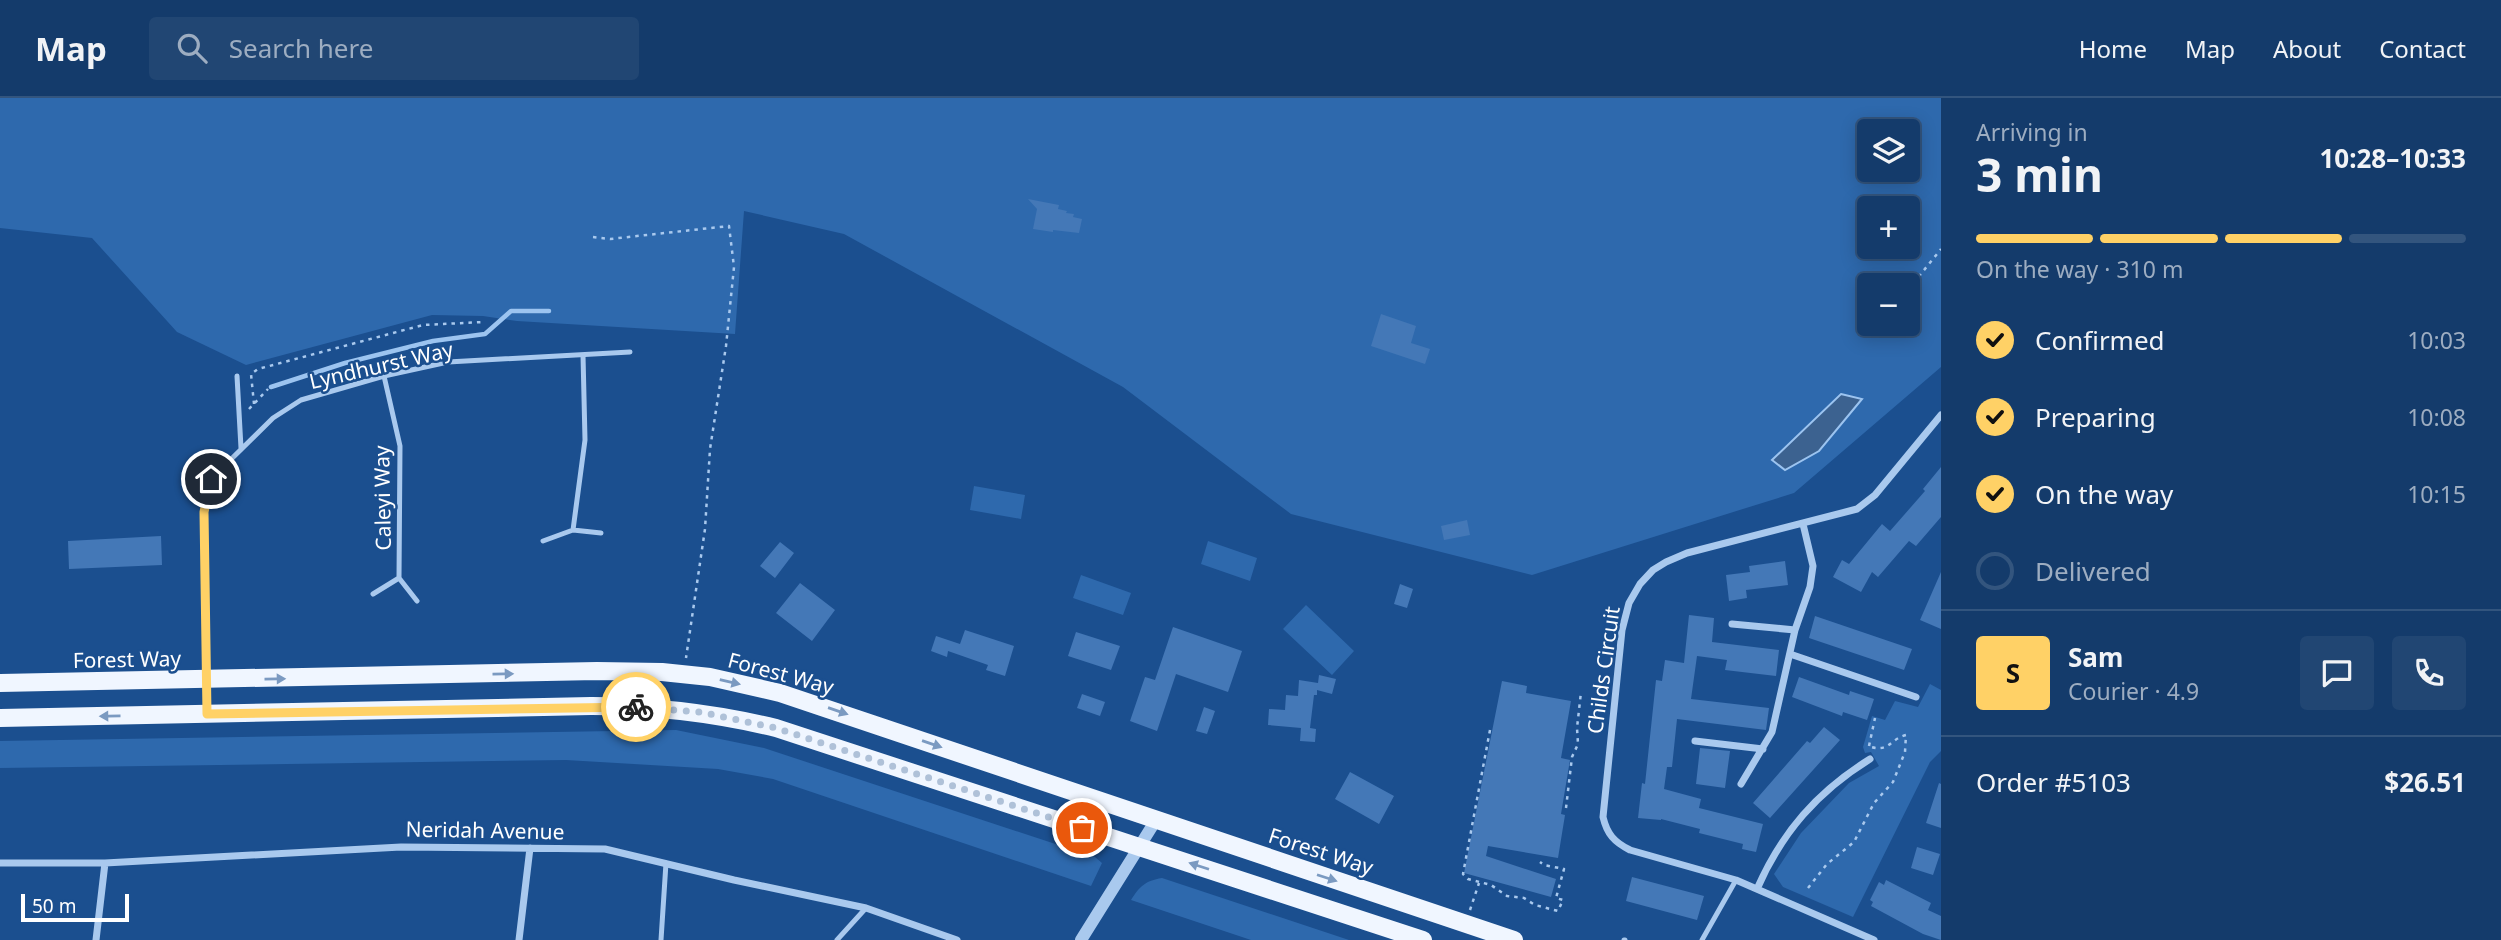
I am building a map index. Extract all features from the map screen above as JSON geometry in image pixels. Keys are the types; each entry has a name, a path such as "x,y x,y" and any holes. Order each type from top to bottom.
{"main road":[{"name":"Forest Way","path":"0,683 597,671 710,677 780,693 833,709 1514,940"},
{"path":"0,718 629,706 700,712 776,728 1423,940"}],"street":[{"name":"Childs Circuit","path":"1874,940 1736,880 1630,850 1618,844 1607,831 1603,817 1622,630 1629,603 1640,583 1666,562 1687,553 1857,509 1875,495 1941,415"},
{"path":"207,714 204,512 211,479"},
{"path":"1741,784 1772,732 1795,630 1810,587 1813,566 1803,524"},
{"path":"1732,624 1795,630"},
{"path":"1790,654 1916,697"},
{"path":"1695,741 1763,750"},
{"path":"1757,889 1777,846 1844,775 1870,759"},
{"path":"1081,940 1156,820"},
{"name":"Neridah Avenue","path":"0,863 104,863 401,847 605,849 866,908 957,940"},
{"path":"519,940 530,848"},
{"path":"96,940 104,863"}],"lane":[{"name":"Lyndhurst Way","path":"211,479 274,418 301,400 384,376 448,362 630,352"},
{"path":"573,530 585,440 583,355"},
{"path":"237,376 241,448"},
{"name":"Caleyi Way","path":"384,376 400,446 399,578 417,600"},
{"path":"543,541 573,530 601,534"},
{"name":"Caleyi Way","path":"373,594 399,578"},
{"path":"661,940 666,863"},
{"path":"1702,940 1736,880"},
{"path":"837,940 866,908"}],"path":[{"path":"593,237 610,239 729,226 734,267 726,346 709,449 703,541 690,638 681,674"},
{"path":"1920,275 1941,248"},
{"path":"254,404 251,374 258,369 422,325 483,322"},
{"path":"239,419 268,389"},
{"path":"1566,808 1572,757 1578,744 1581,692"},
{"path":"1870,759 1869,746 1875,718"},
{"path":"1490,730 1463,874 1468,879 1491,885 1507,896 1524,898 1535,905 1558,911 1563,900 1556,898 1564,869 1540,862"},
{"path":"1808,888 1827,863 1854,842 1874,803 1893,782 1905,752 1906,735 1896,737 1888,747 1881,750 1869,746"},
{"path":"1470,911 1479,883"}],"shaded area":[{"path":"0,98 1941,98 1941,367 1794,493 1532,575 1291,514 1123,387 844,234 744,211 735,334 517,321 483,316 432,315 246,365 177,332 92,238 0,228"},
{"path":"1841,394 1862,399 1819,451 1785,470 1772,460"},
{"path":"974,486 1025,495 1021,519 970,510"},
{"path":"1208,541 1257,558 1250,581 1201,564"},
{"path":"1081,575 1131,593 1123,615 1073,598"},
{"path":"1306,605 1354,651 1332,675 1283,629"},
{"path":"1930,684 1941,690 1941,751 1930,762 1853,917 1783,887 1774,874 1801,833 1849,783 1879,766 1871,752 1865,753 1863,747 1872,716 1885,720 1895,701 1918,707"},
{"path":"676,730 764,748 1095,857 1102,863 1091,886 773,779 718,769 566,760 0,768 0,741"},
{"path":"1162,878 1349,940 1251,940 1131,900 1144,885"}],"building":[{"path":"1028,199 1059,205 1058,209 1082,219 1079,233 1033,229 1037,209"},
{"path":"1381,314 1416,326 1411,343 1430,349 1425,364 1371,346"},
{"path":"1941,467 1941,517 1916,546 1909,541 1878,577 1872,572 1861,592 1833,577 1842,560 1849,564 1882,524 1890,531 1925,491 1923,489"},
{"path":"1467,520 1470,535 1444,540 1441,526"},
{"path":"161,536 162,565 69,569 68,541"},
{"path":"780,542 794,553 775,578 760,566"},
{"path":"1785,561 1788,585 1746,590 1747,598 1729,601 1726,575 1750,572 1749,566"},
{"path":"1941,572 1941,629 1920,620"},
{"path":"800,583 835,610 812,641 776,613"},
{"path":"1400,584 1413,589 1407,608 1394,604"},
{"path":"1689,615 1714,618 1712,642 1779,650 1776,676 1725,670 1727,660 1697,656 1691,699 1769,708 1766,730 1677,719 1672,767 1667,767 1664,789 1701,799 1699,808 1763,824 1756,852 1742,849 1743,844 1699,833 1700,829 1661,819 1638,818 1642,783 1645,784 1656,680 1662,681 1665,660 1684,663"},
{"path":"1815,616 1912,649 1904,670 1809,638"},
{"path":"1173,627 1242,651 1228,692 1176,674 1157,731 1130,721 1145,677 1155,680"},
{"path":"965,630 1014,646 1005,676 986,670 988,665 948,651 947,657 931,651 936,636 960,644"},
{"path":"1076,632 1120,646 1111,670 1068,656"},
{"path":"1319,675 1336,679 1332,694 1317,690 1317,695 1314,695 1310,728 1316,729 1315,742 1300,741 1301,728 1268,725 1269,709 1285,710 1286,695 1298,696 1299,680 1318,683"},
{"path":"1799,677 1849,695 1850,691 1874,699 1867,720 1843,712 1842,716 1792,697"},
{"path":"1502,681 1527,686 1526,693 1571,701 1561,758 1570,760 1561,814 1565,815 1558,858 1488,846 1486,856 1556,879 1551,897 1464,873"},
{"path":"1082,694 1105,702 1100,716 1077,708"},
{"path":"1204,707 1215,711 1207,734 1196,731"},
{"path":"1824,727 1840,740 1770,818 1753,803 1807,741 1810,743"},
{"path":"1700,748 1730,751 1725,788 1696,784"},
{"path":"1350,772 1394,796 1379,824 1335,799"},
{"path":"1939,783 1941,784 1941,828 1926,823"},
{"path":"1917,847 1940,854 1933,875 1911,868"},
{"path":"1632,877 1704,896 1697,920 1626,901"},
{"path":"1886,880 1931,903 1928,910 1941,916 1941,940 1923,934 1871,906 1873,902 1870,900 1879,882 1884,885"}],"waterway":[{"path":"271,387 345,363 433,341 485,334 511,311 549,311"}],"way so far":[{"path":"636,707 700,712 776,728 1082,828"}],"route":[{"path":"211,479 204,512 207,714 636,707"}]}
